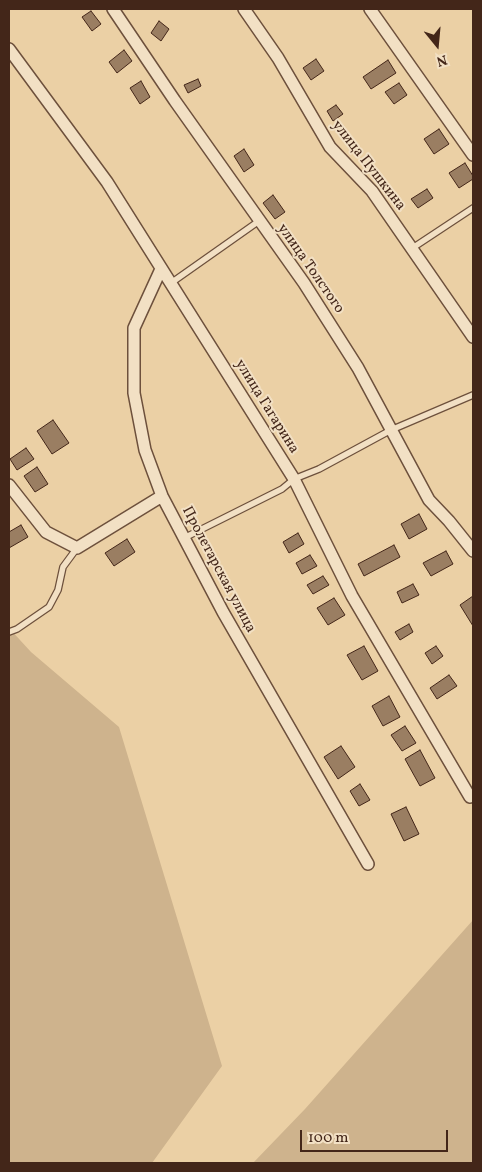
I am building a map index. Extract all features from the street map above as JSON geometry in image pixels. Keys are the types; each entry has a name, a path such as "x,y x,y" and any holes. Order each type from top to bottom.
{"street":[{"name":"улица Толстого","path":"113,9 175,102 304,283 348,352 429,500 450,521 473,551"},
{"name":"улица Пушкина","path":"244,9 278,58 330,147 372,191 473,337"},
{"path":"370,9 473,155"},
{"name":"улица Гагарина","path":"9,49 107,182 294,479 352,596 470,797"},
{"name":"Пролетарская улица","path":"161,269 134,328 134,393 144,450 162,496 223,612 368,864"},
{"path":"9,485 46,532 77,548 162,496"}],"lane":[{"path":"411,249 473,208"},
{"path":"171,283 259,221"},
{"path":"184,538 282,489 294,479 319,470 391,430 473,395"},
{"path":"9,632 17,629 49,607 58,590 63,567 77,548"}],"shaded area":[{"path":"9,628 31,652 119,727 222,1066 152,1163 9,1163"},
{"path":"473,920 473,1163 253,1163 305,1109"}],"building":[{"path":"91,11 101,24 92,31 82,17"},
{"path":"159,21 169,29 161,41 151,33"},
{"path":"124,50 132,61 117,73 109,62"},
{"path":"316,59 324,71 311,80 303,68"},
{"path":"388,60 396,73 371,89 363,77"},
{"path":"198,79 201,86 188,93 184,85"},
{"path":"141,81 150,97 140,104 130,88"},
{"path":"399,83 407,95 394,104 385,92"},
{"path":"336,105 343,114 333,121 327,111"},
{"path":"439,129 449,144 434,154 424,139"},
{"path":"244,149 254,165 244,172 234,156"},
{"path":"465,163 473,179 459,188 449,173"},
{"path":"427,189 433,198 418,208 411,199"},
{"path":"273,195 285,212 275,219 263,203"},
{"path":"53,420 69,443 52,454 37,431"},
{"path":"26,448 34,459 17,470 10,459"},
{"path":"37,467 48,484 35,492 24,476"},
{"path":"419,514 427,529 409,539 401,524"},
{"path":"21,525 28,537 9,548 9,532"},
{"path":"298,533 304,544 289,553 283,542"},
{"path":"127,539 135,552 114,566 105,553"},
{"path":"394,545 400,557 364,576 358,564"},
{"path":"446,551 453,564 431,576 423,563"},
{"path":"310,555 317,566 302,574 296,563"},
{"path":"323,576 329,585 313,594 307,585"},
{"path":"413,584 419,595 402,603 397,592"},
{"path":"473,596 473,626 460,605"},
{"path":"334,598 345,615 328,625 317,608"},
{"path":"409,624 413,632 400,640 395,632"},
{"path":"364,646 378,671 362,680 347,655"},
{"path":"436,646 443,656 432,664 425,653"},
{"path":"449,675 457,686 437,699 430,688"},
{"path":"389,696 400,717 383,726 372,706"},
{"path":"405,726 416,743 402,751 391,735"},
{"path":"341,746 355,767 338,779 324,757"},
{"path":"420,750 435,778 420,786 405,759"},
{"path":"360,784 370,800 359,806 350,791"},
{"path":"406,807 419,834 404,841 391,814"}]}
